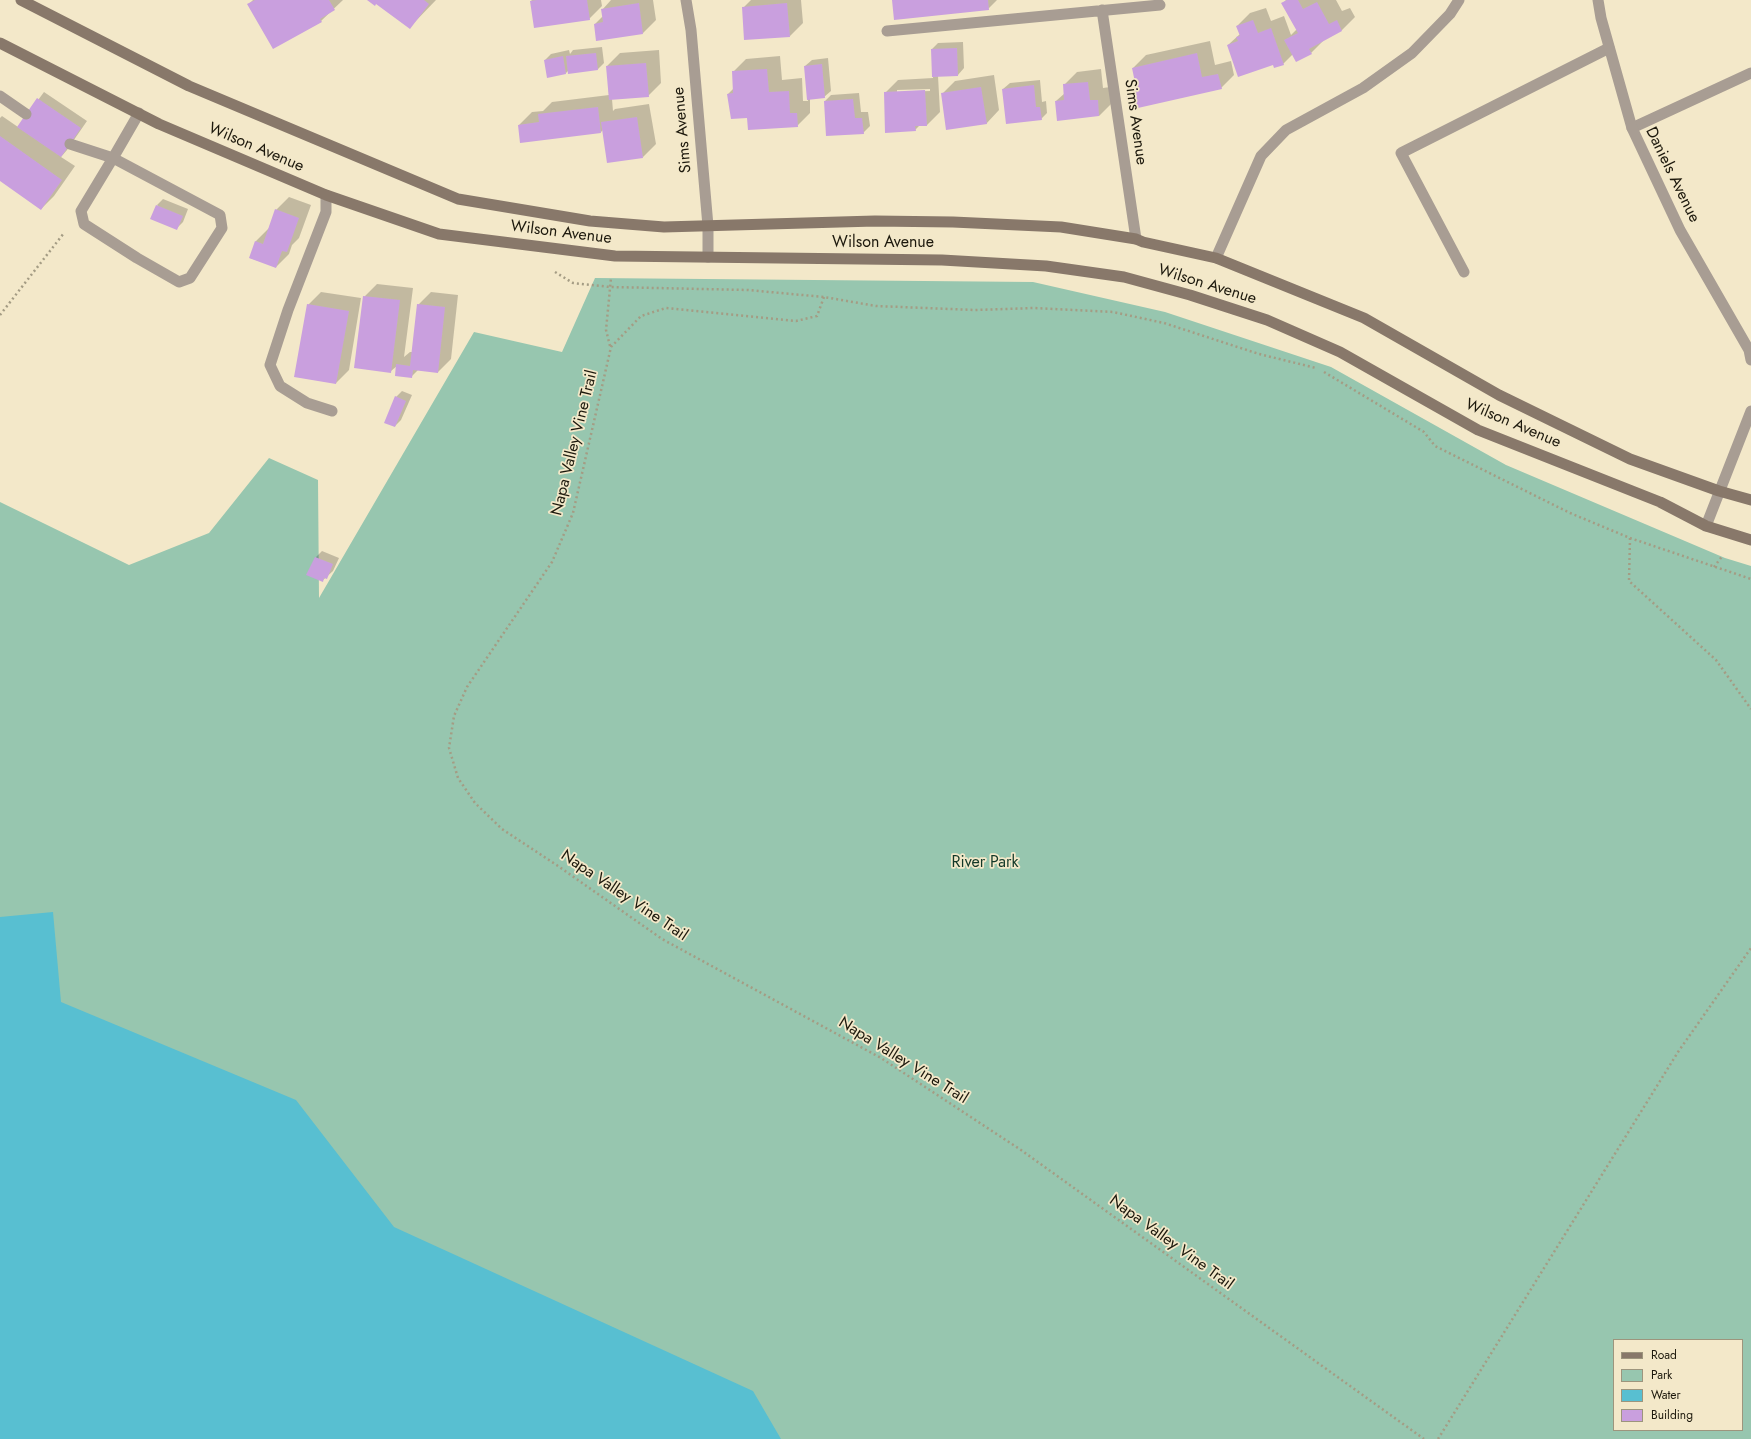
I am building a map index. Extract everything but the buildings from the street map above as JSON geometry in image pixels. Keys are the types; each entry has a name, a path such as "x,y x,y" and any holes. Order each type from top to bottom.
{"main road":[{"name":"Wilson Avenue","path":"21,0 189,86 458,199 590,222 664,227 875,221 953,222 1061,227 1136,239 1143,242 1216,258 1364,318 1499,395 1630,460 1719,491 1751,500"},
{"name":"Wilson Avenue","path":"0,43 160,124 326,195 439,234 615,256 942,260 1046,266 1124,277 1182,293 1267,320 1340,352 1478,430 1660,502 1706,526 1751,540"}],"street":[{"name":"Sims Avenue","path":"686,0 691,30 708,226 708,257"},
{"path":"1216,258 1261,156 1286,130 1363,88 1412,53 1450,14 1459,0"},
{"name":"Daniels Avenue","path":"1598,0 1609,48 1632,128 1680,230 1750,354"},
{"path":"887,31 1160,5"},
{"name":"Sims Avenue","path":"1102,10 1136,239"},
{"path":"1464,272 1401,153 1609,48"},
{"path":"1632,128 1751,73"},
{"path":"0,96 26,114"},
{"path":"70,144 113,158 220,215 222,228 190,278 179,282 137,258 84,224 81,211 113,158 139,113"},
{"path":"326,195 326,212 288,310 270,365 280,386 307,403 332,410"},
{"path":"1706,526 1751,411"}],"path":[{"path":"0,315 81,211"},
{"path":"610,347 606,330 615,256"},
{"path":"610,347 641,316 666,308 796,321 817,316 824,297 876,306 975,310 1034,308 1113,312 1164,323 1259,354 1320,370 1424,432 1435,446 1570,513 1630,538 1751,579"},
{"name":"Napa Valley Vine Trail","path":"610,347 573,513 552,562 467,687 454,716 448,748 458,778 475,803 502,829 558,866 662,939 882,1058 1021,1150 1424,1439"},
{"path":"1630,538 1629,581 1716,660 1751,709"},
{"path":"1438,1439 1678,1052 1751,948"}],"green space":[{"name":"River Park","path":"595,278 1033,282 1165,312 1331,367 1506,465 1725,558 1751,566 1751,1439 728,1439 499,1302 0,990 0,502 129,565 209,533 269,458 318,480 319,598 474,332 562,352"}],"water":[{"path":"53,912 61,1002 296,1100 394,1227 753,1391 781,1439 0,1439 0,917"}]}
